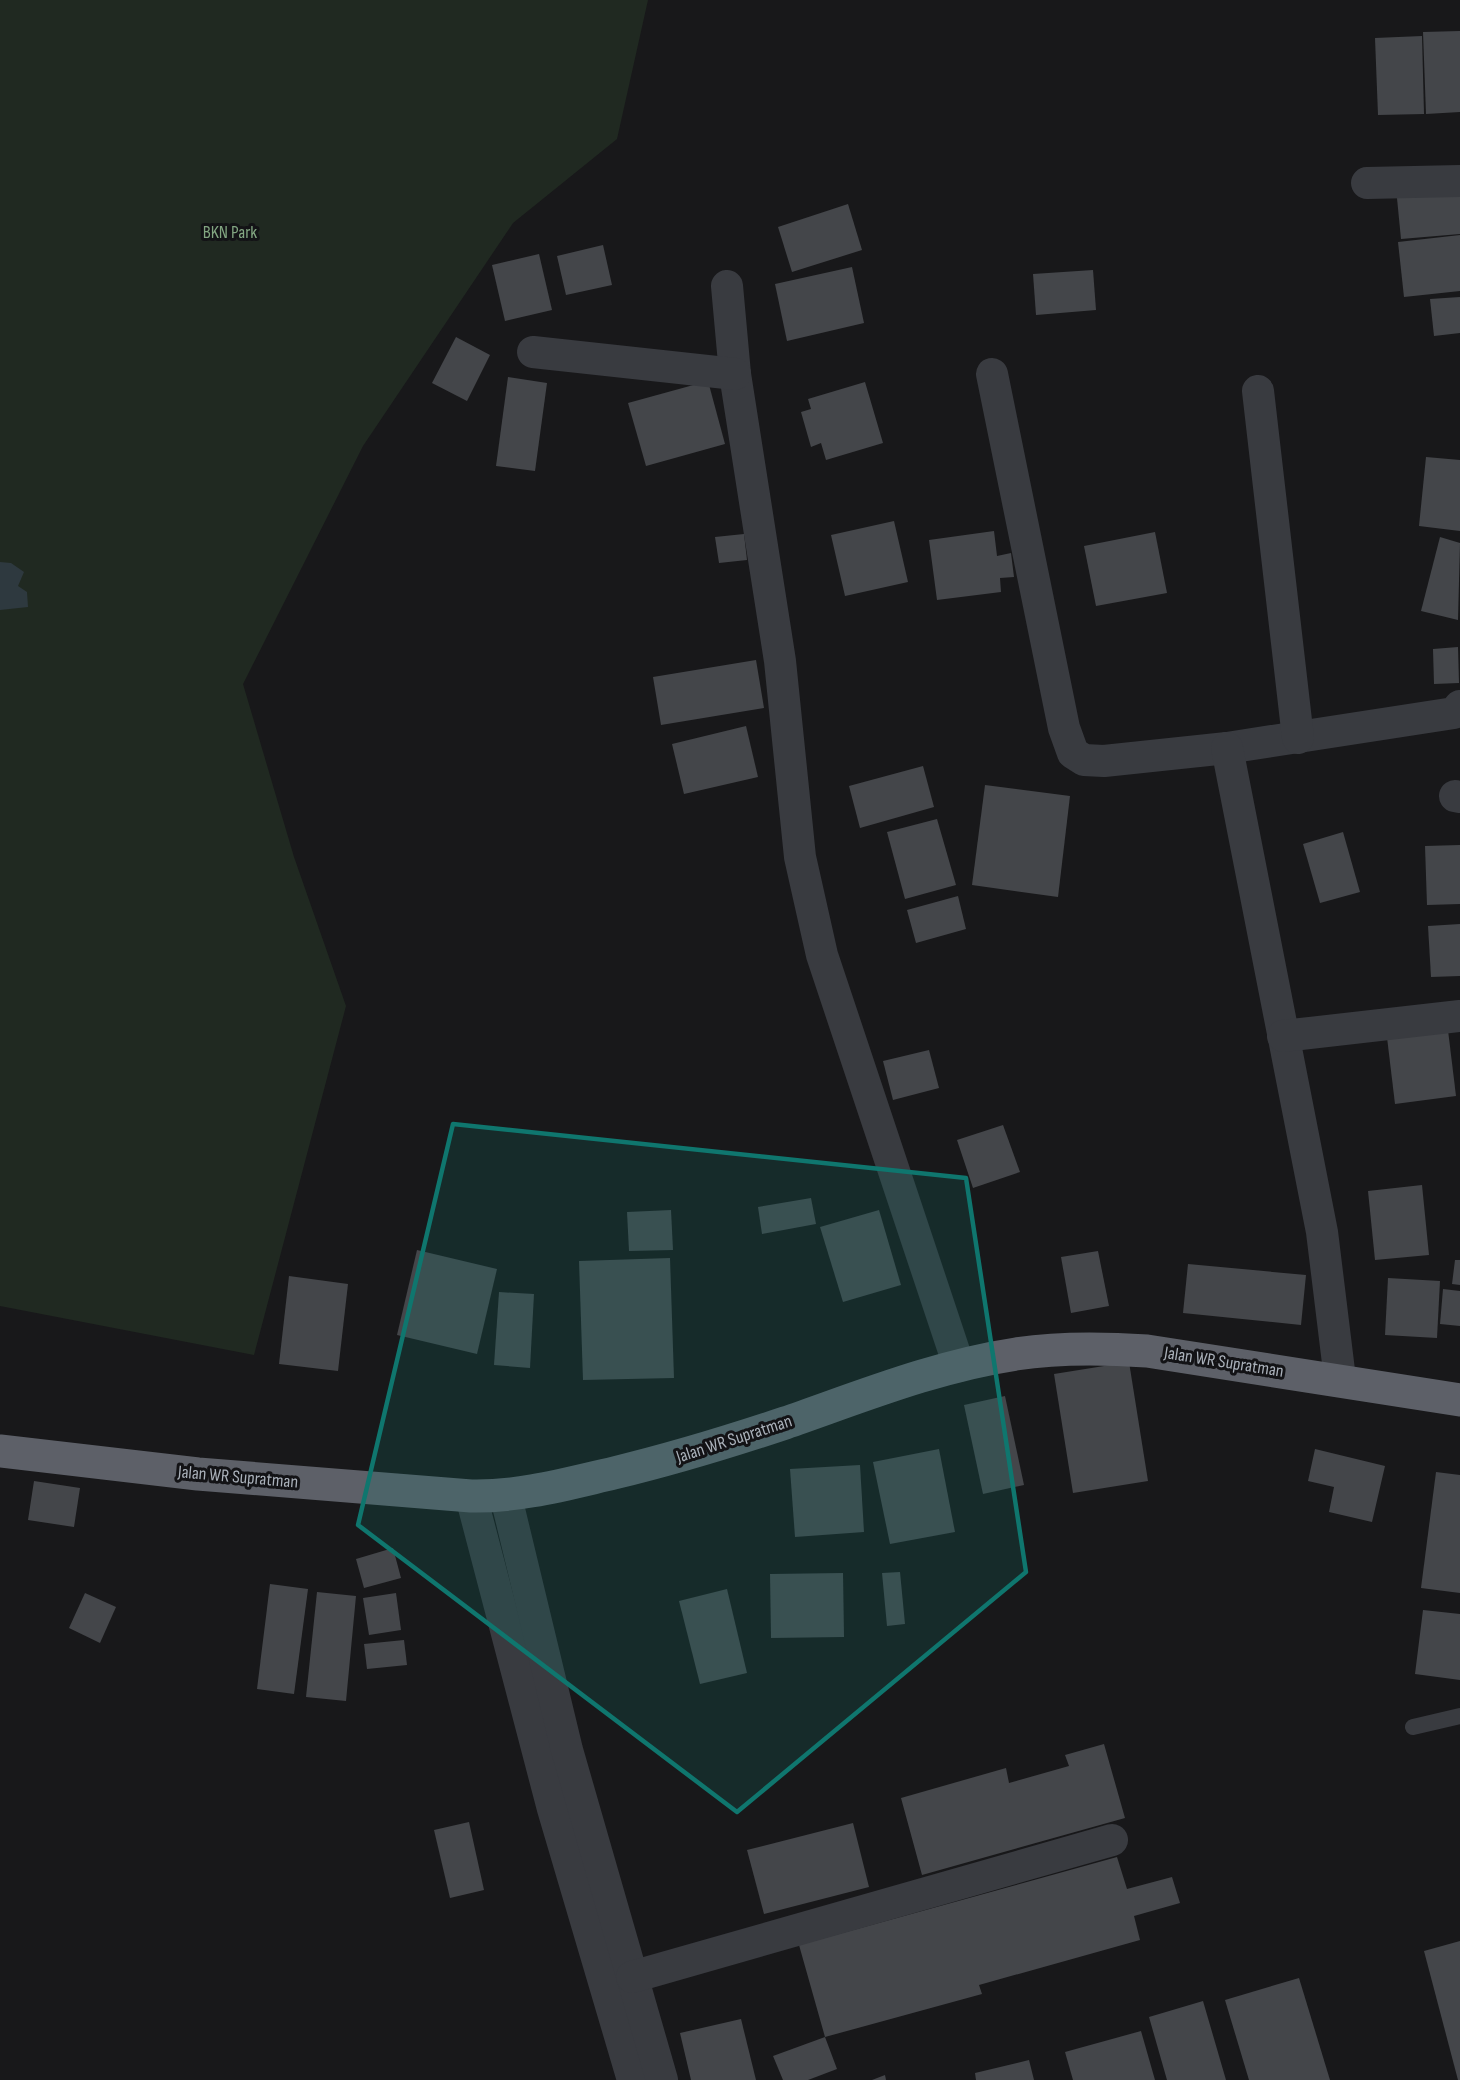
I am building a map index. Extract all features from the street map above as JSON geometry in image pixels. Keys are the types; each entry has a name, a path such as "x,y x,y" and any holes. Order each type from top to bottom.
{"highway":[{"name":"Jalan WR Supratman","path":"0,1451 198,1474 506,1497 670,1460 895,1383 959,1366 1014,1354 1103,1348 1147,1351 1340,1379 1460,1400"}],"street":[{"path":"1367,183 1460,181"},
{"path":"727,286 735,374 780,661 800,857 822,955 959,1366"},
{"path":"533,352 735,374"},
{"path":"992,375 1064,728 1074,753 1084,760 1104,761 1227,748 1454,713 1460,706"},
{"path":"1258,391 1298,738"},
{"path":"1227,748 1322,1232 1340,1379"},
{"path":"1283,1036 1460,1016"},
{"path":"471,1496 553,1809 633,2080"},
{"path":"506,1497 567,1750 662,2080"},
{"path":"632,1977 1112,1840"}],"lane":[{"path":"1413,1727 1460,1716"}],"highlighted area":[{"path":"453,1124 966,1178 1026,1572 737,1812 358,1525"}],"green space":[{"name":"BKN Park","path":"0,0 648,0 617,139 513,223 363,446 243,684 294,857 346,1006 254,1355 0,1306"}],"shaded area":[{"path":"0,562 11,563 24,572 18,586 27,592 28,607 0,610"}],"building":[{"path":"1460,31 1460,112 1426,114 1423,32"},
{"path":"1422,36 1424,114 1378,115 1375,38"},
{"path":"1460,182 1460,234 1401,239 1396,188"},
{"path":"848,204 862,250 792,272 778,227"},
{"path":"1460,235 1460,291 1404,297 1398,242"},
{"path":"603,245 612,285 566,295 557,256"},
{"path":"539,254 552,310 505,321 492,265"},
{"path":"852,267 864,323 787,341 775,284"},
{"path":"1093,270 1096,310 1036,315 1033,274"},
{"path":"1460,297 1460,333 1434,336 1430,299"},
{"path":"456,337 490,355 467,401 432,383"},
{"path":"508,377 547,383 535,471 496,466"},
{"path":"708,381 725,444 646,466 628,403"},
{"path":"865,382 883,443 826,460 821,443 811,447 801,412 811,409 808,399"},
{"path":"1426,457 1460,460 1460,531 1419,526"},
{"path":"894,521 908,582 845,596 831,535"},
{"path":"994,531 997,556 1011,553 1014,577 1000,578 1001,592 937,600 929,540"},
{"path":"1155,532 1167,593 1096,606 1084,546"},
{"path":"744,534 747,560 719,563 715,537"},
{"path":"1440,537 1460,543 1458,620 1421,611"},
{"path":"1458,647 1459,683 1434,684 1433,649"},
{"path":"756,660 764,708 661,725 653,677"},
{"path":"746,726 758,777 684,794 672,744"},
{"path":"923,766 934,807 860,828 849,786"},
{"path":"985,785 1070,796 1058,897 972,885"},
{"path":"937,819 956,885 905,899 887,832"},
{"path":"1343,832 1360,892 1320,903 1303,844"},
{"path":"1460,845 1460,904 1427,905 1425,846"},
{"path":"958,896 966,929 916,943 907,910"},
{"path":"1460,924 1460,976 1431,977 1428,926"},
{"path":"1447,1022 1456,1096 1395,1104 1386,1029"},
{"path":"929,1050 939,1088 893,1100 883,1061"},
{"path":"1003,1125 1020,1172 973,1188 957,1140"},
{"path":"1422,1185 1429,1255 1375,1260 1368,1191"},
{"path":"811,1198 816,1224 762,1234 758,1207"},
{"path":"671,1210 673,1250 629,1251 627,1212"},
{"path":"879,1210 901,1285 843,1302 820,1227"},
{"path":"417,1250 497,1269 477,1354 397,1335"},
{"path":"1098,1251 1109,1306 1071,1313 1061,1257"},
{"path":"670,1258 674,1378 583,1380 579,1261"},
{"path":"1455,1260 1460,1260 1460,1285 1452,1284"},
{"path":"1188,1264 1306,1275 1301,1325 1183,1313"},
{"path":"289,1276 348,1284 338,1371 279,1364"},
{"path":"1388,1278 1440,1281 1437,1338 1385,1335"},
{"path":"1443,1289 1460,1291 1460,1326 1440,1324"},
{"path":"499,1292 534,1294 530,1368 494,1365"},
{"path":"1129,1362 1148,1481 1073,1493 1054,1374"},
{"path":"1005,1396 1024,1485 983,1494 964,1405"},
{"path":"939,1449 955,1532 890,1544 873,1462"},
{"path":"1315,1449 1385,1466 1372,1522 1329,1512 1334,1487 1308,1481"},
{"path":"860,1465 864,1532 795,1537 790,1469"},
{"path":"1436,1472 1460,1475 1460,1593 1421,1588"},
{"path":"34,1481 80,1488 74,1527 28,1520"},
{"path":"393,1548 401,1578 364,1588 356,1559"},
{"path":"900,1572 905,1624 887,1626 882,1573"},
{"path":"843,1573 844,1637 771,1638 770,1574"},
{"path":"270,1584 308,1589 294,1694 257,1689"},
{"path":"727,1589 747,1673 700,1684 679,1601"},
{"path":"317,1592 356,1596 346,1701 306,1697"},
{"path":"85,1593 116,1607 100,1643 69,1628"},
{"path":"396,1593 401,1630 369,1635 363,1598"},
{"path":"1423,1610 1460,1614 1460,1680 1415,1674"},
{"path":"404,1640 407,1665 367,1669 364,1644"},
{"path":"1104,1744 1125,1818 922,1875 901,1798 1006,1768 1009,1783 1069,1766 1065,1755"},
{"path":"469,1822 484,1890 450,1898 434,1830"},
{"path":"853,1823 869,1887 764,1914 747,1850"},
{"path":"1117,1857 1127,1889 1172,1877 1180,1903 1134,1916 1140,1940 979,1985 982,1994 825,2037 799,1945"},
{"path":"1460,1941 1460,2080 1458,2080 1424,1951"},
{"path":"1299,1978 1330,2080 1249,2080 1225,2000"},
{"path":"1203,2001 1226,2080 1167,2080 1149,2017"},
{"path":"741,2019 756,2080 691,2080 680,2033"},
{"path":"1141,2031 1155,2080 1073,2080 1065,2052"},
{"path":"825,2037 837,2069 808,2080 783,2080 773,2056"},
{"path":"1029,2060 1034,2080 976,2080 975,2073"},
{"path":"885,2075 886,2080 872,2080"}]}
